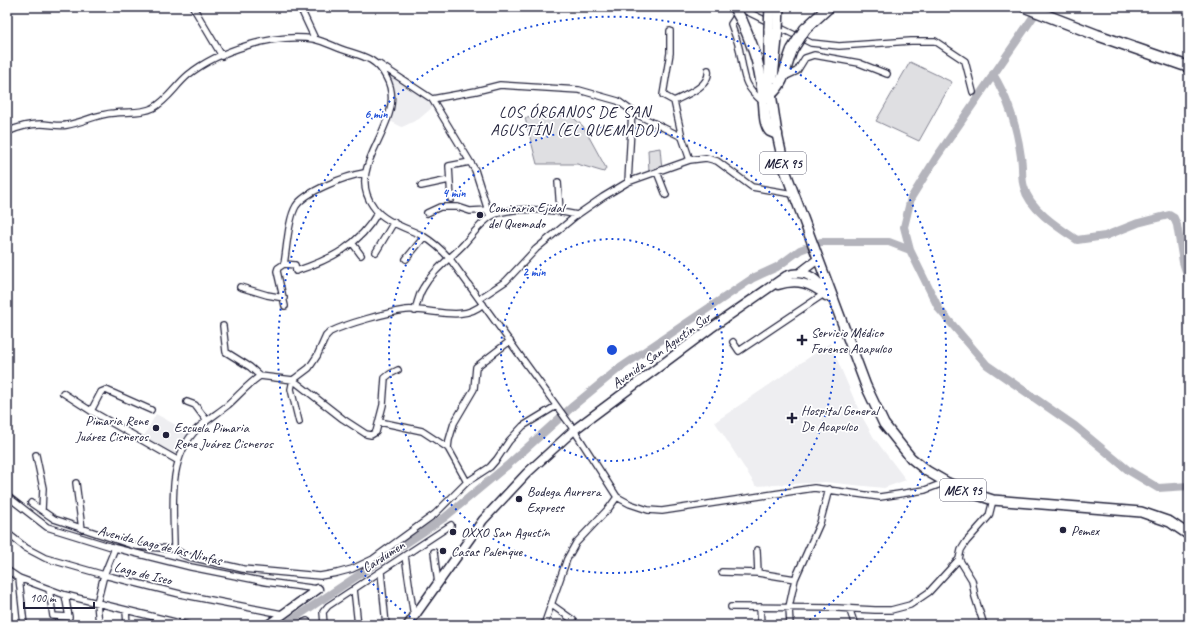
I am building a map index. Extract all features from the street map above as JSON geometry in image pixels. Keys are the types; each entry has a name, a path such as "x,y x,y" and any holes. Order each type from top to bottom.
{"highway":[{"path":"771,92 780,85 792,50 805,30 829,7"},
{"path":"1025,7 1189,61"},
{"path":"1042,7 1086,27 1189,67"},
{"path":"738,8 755,50 761,74 768,129 777,134"}],"main road":[{"name":"MEX 95","path":"770,7 773,28 775,68 771,92 777,134 785,170 866,386 884,424 911,458 927,472 946,482 968,492 993,500 1141,512 1170,522 1189,534"},
{"name":"MEX 95","path":"773,28 779,7"},
{"name":"Avenida San Agustín Sur","path":"408,625 503,496 571,427 786,276 801,272 817,256"},
{"path":"801,272 815,279 836,305"},
{"name":"Avenida San Agustín Sur","path":"764,291 778,285 794,281 802,282 824,294 836,305"},
{"path":"268,625 318,589"}],"street":[{"path":"193,7 222,56"},
{"path":"300,7 315,39"},
{"path":"764,102 754,94 743,77 740,52 731,24 738,8 811,43 839,46 911,41 935,41 965,61 973,92"},
{"path":"670,31 670,53 663,95 674,101 682,137 690,160"},
{"path":"7,132 30,125 67,125 97,114 143,111 153,108 163,100 187,75 222,56 272,39 315,39 376,62 432,99 478,176 490,217"},
{"path":"784,77 797,71 805,58 814,55 859,64 887,74"},
{"path":"376,62 387,78 391,97 389,112 384,128 364,173 369,199 378,212 440,247 450,259 571,427 617,497 630,504 648,510 662,511 814,488 880,497 925,490 946,482"},
{"path":"674,101 707,81 709,75 708,70"},
{"path":"432,99 500,85 579,90 623,103 632,111 682,137"},
{"path":"628,182 632,111"},
{"path":"479,299 506,281 536,249 577,215 628,182 690,160 706,158 717,161 752,187 793,194"},
{"path":"450,199 449,166 470,162"},
{"path":"657,172 666,194"},
{"path":"284,264 295,207 301,200 332,183 364,173"},
{"path":"421,186 449,180"},
{"path":"558,182 560,211"},
{"path":"427,213 440,207 458,207 470,211 488,210"},
{"path":"415,311 422,288 433,274 450,259 490,217 512,211 530,209 560,211 577,215"},
{"path":"285,306 277,271 278,268 284,264 295,265 296,271 318,263 353,244 370,227 378,212"},
{"path":"376,252 394,222"},
{"path":"406,260 424,237"},
{"path":"353,244 361,255"},
{"path":"240,287 267,295 284,298"},
{"path":"733,342 739,351 824,294"},
{"path":"299,422 291,389 293,380 309,368 317,356 326,336 330,332 406,310 458,314 469,312 483,304"},
{"path":"223,326 226,352 250,367 260,376"},
{"path":"448,448 449,433 474,388 476,367 487,357 510,342"},
{"path":"174,549 174,488 177,460 196,430 228,405 248,384 260,376 267,375 293,380 343,419 366,434 374,435 380,422 385,378 398,370"},
{"path":"90,410 101,392 106,390 109,390 151,410"},
{"path":"63,393 177,460"},
{"path":"187,402 195,405 207,421"},
{"path":"31,503 54,519 135,546 174,549 186,556 243,569 320,576 338,573 352,569 373,559 436,514 467,482 490,467 497,459 508,441 524,426 557,408"},
{"path":"380,422 422,431 448,448 467,482"},
{"path":"36,455 43,488 42,510"},
{"path":"76,483 82,529"},
{"path":"790,625 789,607 795,579 818,528 829,489"},
{"name":"Avenida Lago de las Ninfas","path":"7,496 47,527 115,548 191,567 266,582 318,589"},
{"path":"544,625 567,559 576,543 609,508 617,497"},
{"path":"731,607 849,608 891,610 910,605 929,592 959,558 961,550 966,542 989,516 993,500"},
{"name":"Cardumen","path":"324,625 323,612 328,606 451,525"},
{"name":"Lago de Iseo","path":"7,533 26,548 45,558 104,575 180,594 282,614"},
{"path":"99,625 97,603 104,575 115,548"},
{"path":"758,550 758,573"},
{"path":"434,552 438,584"},
{"path":"405,556 414,617"},
{"path":"959,558 972,580 974,597 984,625"},
{"path":"7,570 19,578 65,595 187,625"},
{"path":"381,572 386,625"},
{"path":"722,572 758,573 795,579"},
{"path":"19,578 24,625"},
{"path":"49,589 53,616 69,617 65,595"},
{"path":"354,589 358,625"},
{"path":"552,605 573,620"},
{"path":"760,607 761,625"},
{"path":"849,608 855,625"},
{"path":"126,611 127,625"},
{"path":"154,618 155,625"},
{"path":"298,625 308,623"}],"shaded area":[{"path":"910,62 952,82 919,141 876,121"},
{"path":"390,73 431,99 434,106 419,119 402,127 388,120"},
{"path":"570,115 583,126 606,168 604,172 577,164 537,164 525,118"},
{"path":"660,148 662,170 649,173 648,150"},
{"name":"Hospital General De Acapulco","path":"830,343 860,413 874,438 906,480 884,488 825,482 756,486 715,422"},
{"name":"Escuela Pimaria Rene Juárez Cisneros","path":"156,414 190,433 176,456 143,438"}],"waterway":[{"path":"1040,7 936,158 911,198 904,227 910,250 939,309 987,365 1075,426 1128,470 1158,488 1189,486"},
{"path":"993,74 1004,94 1015,124 1022,161 1024,187 1027,195 1038,210 1054,224 1077,240 1105,236 1138,223 1169,215 1174,218 1177,225 1183,262 1189,281"},
{"path":"284,625 444,518 509,464 573,406 617,370 753,278 777,267 800,250 821,242 889,242 910,250"}],"place":[{"name":"Comisaria Ejidal del Quemado","path":"480,215"},
{"name":"Servicio Médico Forense Acapulco","path":"802,340"},
{"name":"Hospital General De Acapulco","path":"792,418"},
{"name":"Pimaria Rene Juárez Cisneros","path":"156,428"},
{"name":"Escuela Pimaria Rene Juárez Cisneros","path":"166,435"},
{"name":"Bodega Aurrera Express","path":"519,499"},
{"name":"Pemex","path":"1063,530"},
{"name":"OXXO San Agustín","path":"453,532"},
{"name":"Casas Palenque","path":"443,551"}],"district":[{"name":"LOS ÓRGANOS DE SAN AGUSTÍN (EL QUEMADO)","path":"575,120"}]}
